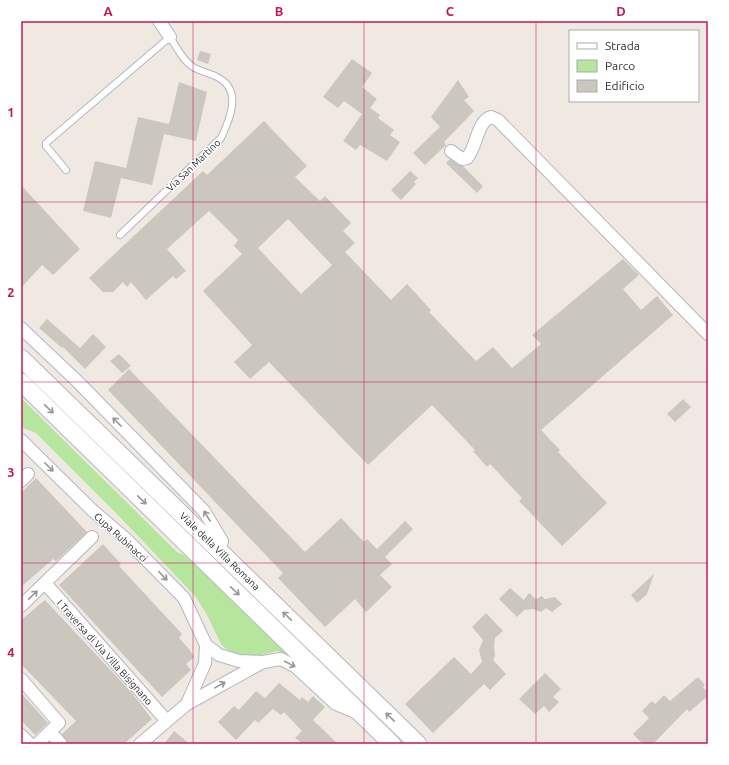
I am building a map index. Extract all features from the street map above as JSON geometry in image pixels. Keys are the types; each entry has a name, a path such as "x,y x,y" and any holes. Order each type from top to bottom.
{"main road":[{"name":"Viale della Villa Romana","path":"21,358 418,744"},
{"name":"Viale della Villa Romana","path":"21,382 392,744"}],"street":[{"name":"Via San Martino","path":"159,21 170,37"},
{"path":"452,151 462,159 468,158 482,124 491,117 498,120 708,334"},
{"path":"21,328 78,382 204,511 222,541 220,550"},
{"name":"Cupa Rubinacci","path":"21,440 92,510 126,539 184,598 206,645"},
{"path":"21,606 92,537"},
{"name":"I Traversa di Via Villa Bisignano","path":"45,583 166,720"},
{"path":"206,645 219,655 239,661 263,662 281,659 296,667 336,704 363,716"},
{"path":"186,704 205,663 206,645"},
{"path":"140,744 186,704 263,662"},
{"path":"21,679 58,720 58,725 36,744"},
{"path":"50,732 61,744"},
{"path":"21,735 30,744"}],"lane":[{"path":"66,170 46,146 46,143 170,37"},
{"name":"Via San Martino","path":"120,235 221,138 228,124 234,100 227,84 218,77 192,67 170,37"}],"green space":[{"path":"21,398 177,552 184,555 295,657 277,651 257,656 240,655 227,650 221,644 207,615 196,597 118,515 36,433 21,427"}],"building":[{"path":"200,51 211,54 208,64 197,60"},
{"path":"352,59 372,73 362,87 377,99 370,108 380,115 378,118 394,130 390,135 400,142 387,161 360,145 356,150 343,141 362,114 344,101 338,108 323,97"},
{"path":"458,80 469,97 464,100 474,111 444,142 446,145 425,165 413,153 440,127 431,117"},
{"path":"179,82 207,92 196,141 164,134 152,185 121,178 111,218 83,211 95,161 126,168 138,117 169,124"},
{"path":"264,121 307,166 295,177 320,201 325,196 351,223 343,231 355,243 345,252 391,300 407,284 431,310 429,312 476,361 493,347 512,368 541,344 532,335 623,259 639,275 623,289 641,310 657,296 673,315 541,430 560,450 558,452 607,503 562,546 519,501 522,498 490,464 487,467 473,451 475,450 432,405 368,465 269,362 250,379 234,362 252,345 203,291 242,254 234,246 238,240 209,211 167,249 186,271 176,279 173,276 146,300 131,282 127,287 123,282 113,292 103,292 89,278 203,171 207,175","holes":["288,219 332,265 301,294 258,248"]},
{"path":"450,159 463,166 483,186 477,193 446,163"},
{"path":"410,171 418,178 414,182 416,184 401,200 391,190"},
{"path":"21,185 80,249 53,275 42,265 21,288"},
{"path":"47,319 80,348 93,334 106,347 85,369 63,347 62,348 39,328"},
{"path":"119,354 131,366 122,373 110,361"},
{"path":"129,369 305,552 341,518 364,542 367,539 377,549 405,521 413,529 385,557 392,564 380,575 392,587 366,612 355,599 325,627 278,578 283,573 108,390"},
{"path":"683,399 691,407 675,422 667,414"},
{"path":"36,478 87,532 56,561 53,559 21,587 21,493"},
{"path":"103,544 121,564 119,566 182,634 179,638 194,657 186,664 191,670 162,697 59,585"},
{"path":"654,574 647,594 637,603 631,595"},
{"path":"510,588 524,600 529,593 536,599 542,596 545,599 555,597 562,604 552,612 546,608 541,612 533,609 524,610 517,617 499,599"},
{"path":"45,600 131,692 152,719 124,744 68,744 62,734 76,721 21,664 21,620"},
{"path":"486,613 503,631 495,638 495,656 493,660 506,674 490,690 484,684 433,733 405,704 454,657 471,674 482,662 479,650 483,640 472,627"},
{"path":"545,673 561,689 553,697 559,702 549,712 544,706 535,714 519,699"},
{"path":"698,677 705,685 703,687 708,693 708,696 689,712 687,709 653,744 643,744 633,734 649,718 642,711 652,701 655,704 664,695 670,701"},
{"path":"279,683 300,700 302,697 308,702 313,696 325,707 313,720 338,744 303,744 295,738 302,731 284,712 281,715 273,709 258,723 255,720 236,740 218,722 234,706 239,710 256,691 265,698"},
{"path":"21,693 48,723 35,735 21,720"},
{"path":"174,731 190,744 164,744"}]}
